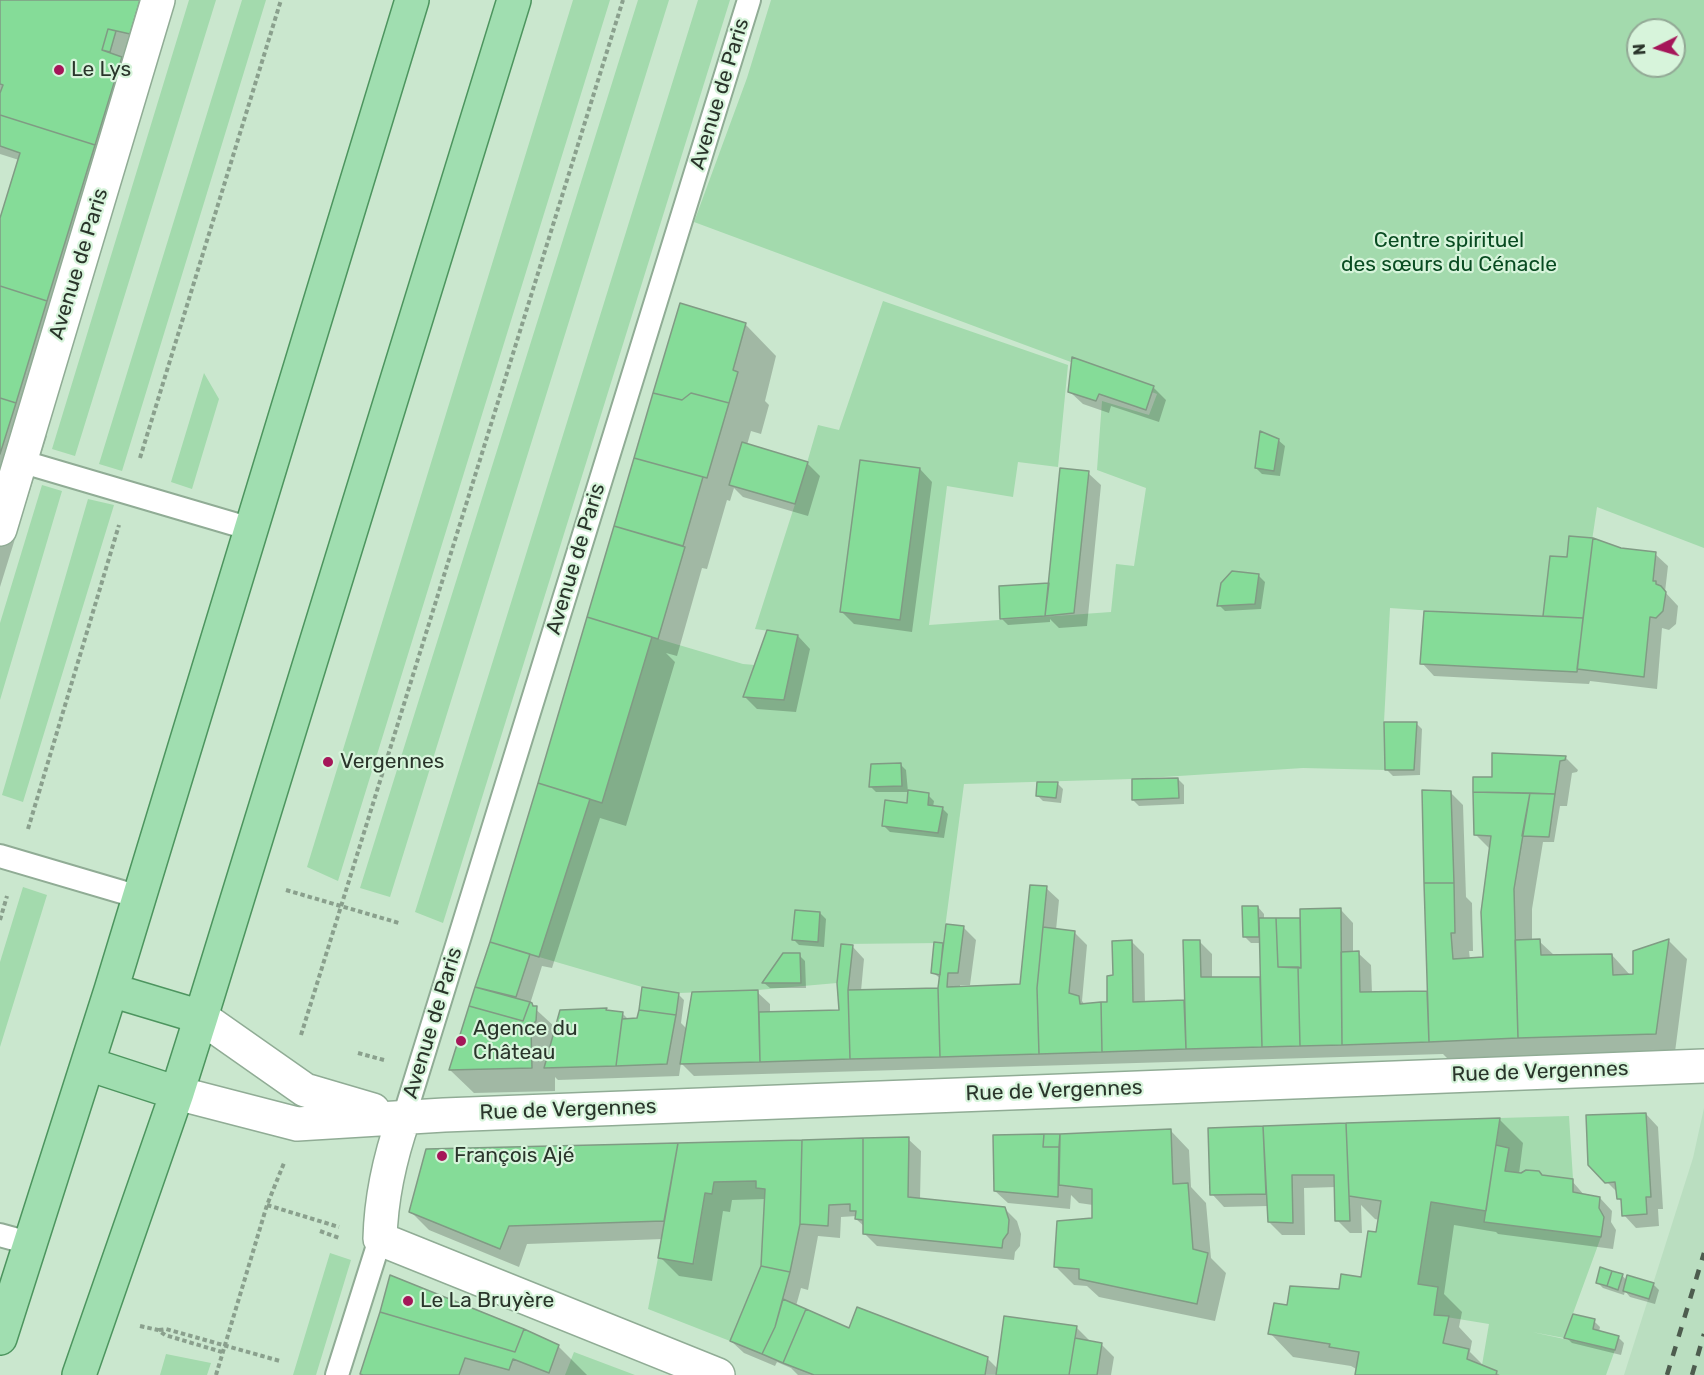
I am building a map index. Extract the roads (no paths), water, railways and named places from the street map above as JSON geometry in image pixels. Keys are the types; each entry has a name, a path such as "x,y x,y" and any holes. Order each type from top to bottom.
{"main road":[{"path":"0,1338 15,1239 88,1064 412,0"},
{"path":"79,1375 177,1094 514,0"},
{"path":"111,990 201,1017"},
{"path":"88,1064 177,1094"}],"street":[{"name":"Avenue de Paris","path":"0,529 158,0"},
{"name":"Rue de Vergennes","path":"201,1017 305,1090 404,1117"},
{"name":"Rue de Vergennes","path":"177,1094 297,1124 404,1117 1704,1066"},
{"path":"404,1117 392,1150 381,1211 380,1239 718,1375"}],"lane":[{"name":"Avenue de Paris","path":"404,1117 749,0"},
{"path":"20,461 251,529"},
{"path":"0,856 140,897"},
{"path":"337,1375 380,1239"}],"railway":[{"path":"1667,1375 1704,1253"},
{"path":"1692,1375 1704,1334"}],"place":[{"name":"Le Lys","path":"59,70"},
{"name":"Vergennes","path":"328,762"},
{"name":"Agence du Château","path":"461,1041"},
{"name":"François Ajé","path":"442,1156"},
{"name":"Le La Bruyère","path":"408,1301"}],"park label":[{"name":"Centre spirituel des sœurs du Cénacle","path":"1449,253"}]}
